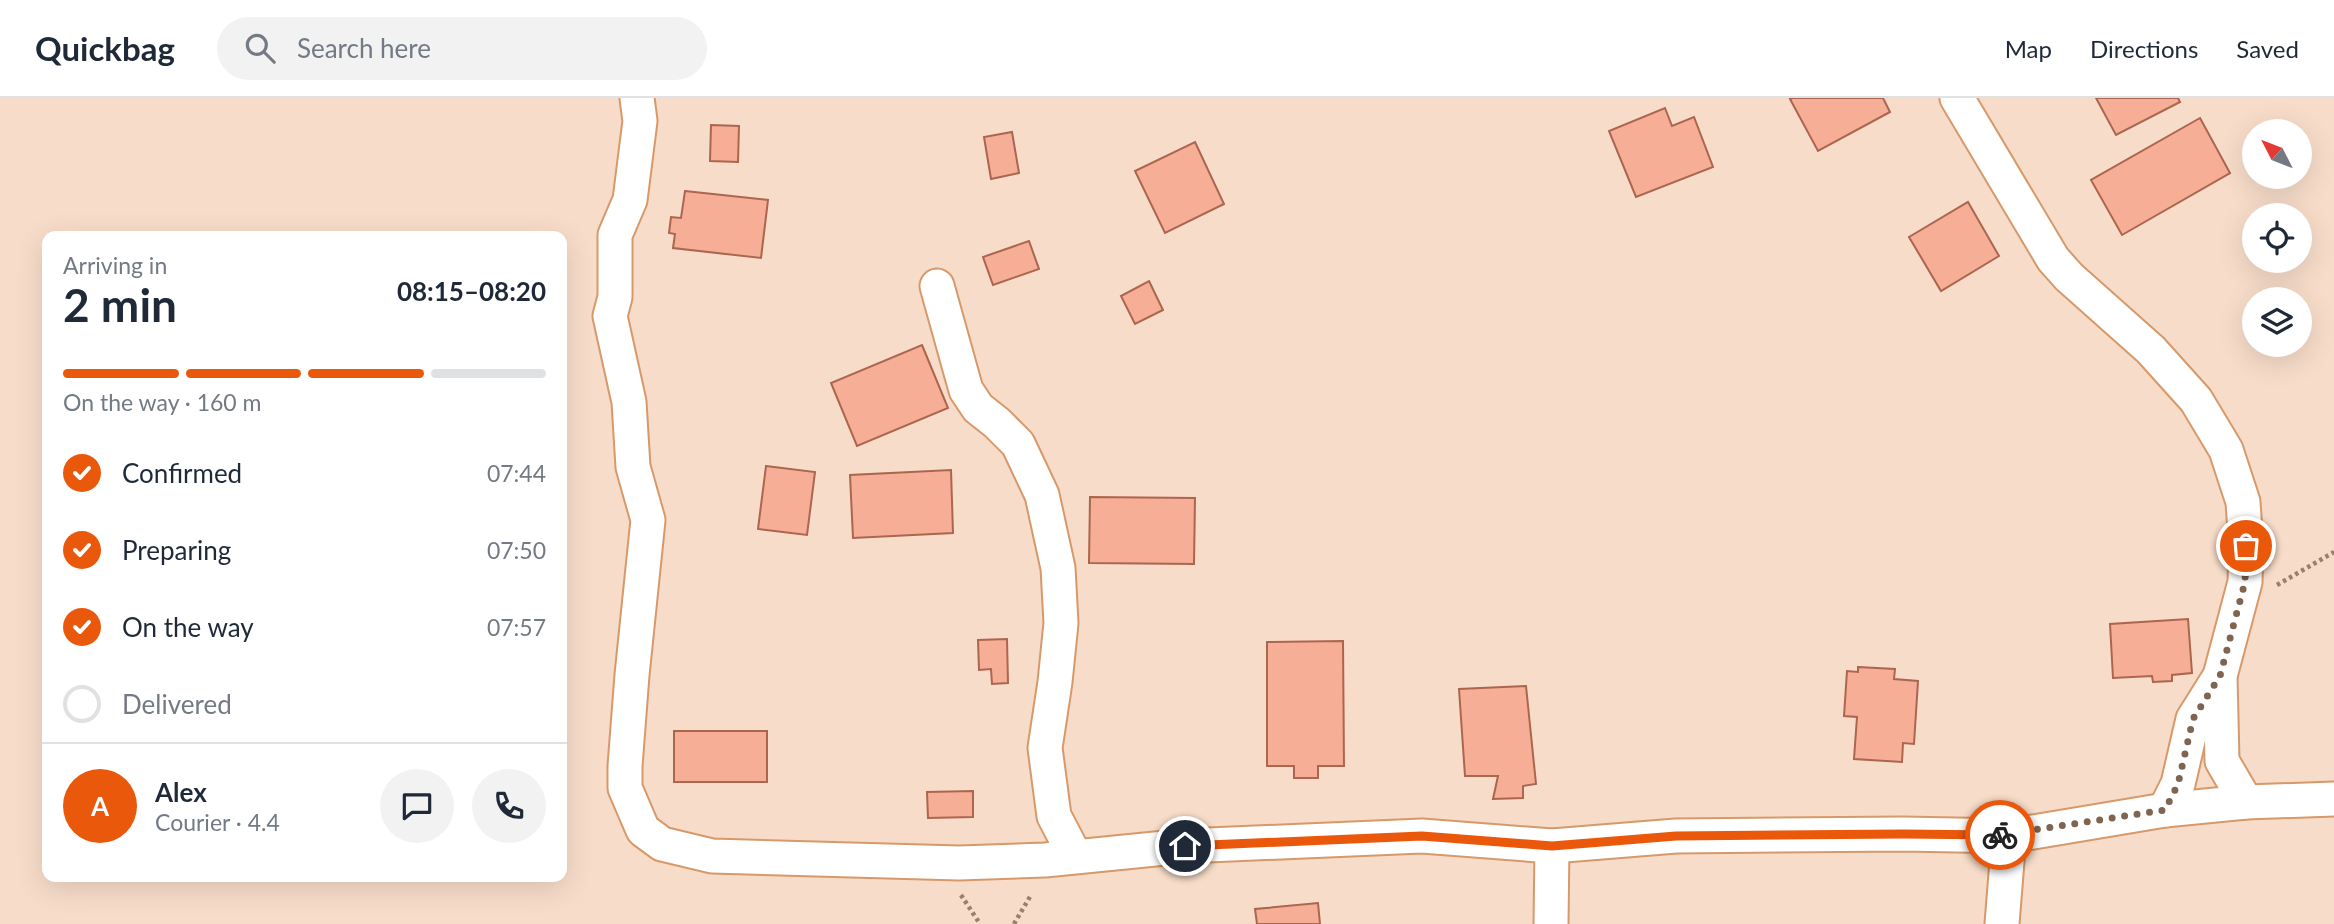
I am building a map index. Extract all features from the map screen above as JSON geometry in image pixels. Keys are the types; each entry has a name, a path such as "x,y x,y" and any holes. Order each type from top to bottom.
{"street":[{"path":"637,98 640,121 630,200 615,236 615,297 610,316 629,402 633,467 648,520 625,788 643,830 662,844 712,856 959,863 1045,860 1185,846 1422,836 1552,846 1676,836 2008,836 2165,810 2246,802 2334,799"},
{"path":"1957,98 2053,259 2069,277 2151,350 2196,400 2226,450 2244,502 2245,582 2220,676 2222,761 2246,802"},
{"path":"937,286 965,390 978,408 997,422 1018,444 1042,495 1058,568 1061,623 1045,748 1054,816 1074,856"},
{"path":"2165,810 2178,784 2193,719 2220,676"},
{"path":"2002,924 2008,836"},
{"path":"1551,924 1552,846"}],"path":[{"path":"2240,603 2293,577 2334,552"}],"building":[{"path":"1883,98 1890,112 1818,151 1790,99"},
{"path":"2096,98 2178,98 2180,102 2116,135"},
{"path":"1665,108 1672,126 1694,117 1713,167 1636,197 1609,131"},
{"path":"2200,118 2230,173 2122,235 2091,180"},
{"path":"711,125 739,126 738,162 710,161"},
{"path":"1012,132 1019,173 991,179 984,137"},
{"path":"1195,142 1224,204 1165,233 1135,171"},
{"path":"685,191 768,200 761,258 673,248 675,234 669,233 671,217 681,218"},
{"path":"1968,202 1999,256 1941,291 1909,237"},
{"path":"1029,241 1039,269 993,285 983,257"},
{"path":"1149,281 1163,310 1135,324 1121,296"},
{"path":"922,345 948,408 857,446 831,383"},
{"path":"766,466 815,472 807,535 758,529"},
{"path":"951,470 953,533 853,538 850,475"},
{"path":"1090,497 1195,498 1194,564 1089,563"},
{"path":"2188,619 2192,673 2172,675 2172,681 2153,682 2152,676 2113,678 2110,624"},
{"path":"1007,639 1008,683 992,684 991,669 979,670 978,640"},
{"path":"1343,641 1344,766 1318,766 1318,778 1294,778 1294,766 1267,766 1267,642"},
{"path":"1858,667 1895,669 1894,679 1918,681 1914,744 1903,743 1902,762 1854,759 1857,717 1844,716 1847,671 1858,672"},
{"path":"1526,686 1536,784 1523,786 1523,798 1493,799 1498,776 1465,776 1459,689"},
{"path":"674,731 767,731 767,782 674,782"},
{"path":"973,791 973,817 928,818 927,792"},
{"path":"1318,903 1320,924 1257,924 1255,909"}],"way so far":[{"path":"2000,835 2008,836 2165,810 2178,784 2193,719 2220,676 2245,582 2246,546"}],"route":[{"path":"1185,846 1422,836 1552,846 1676,836 2000,835"}]}
